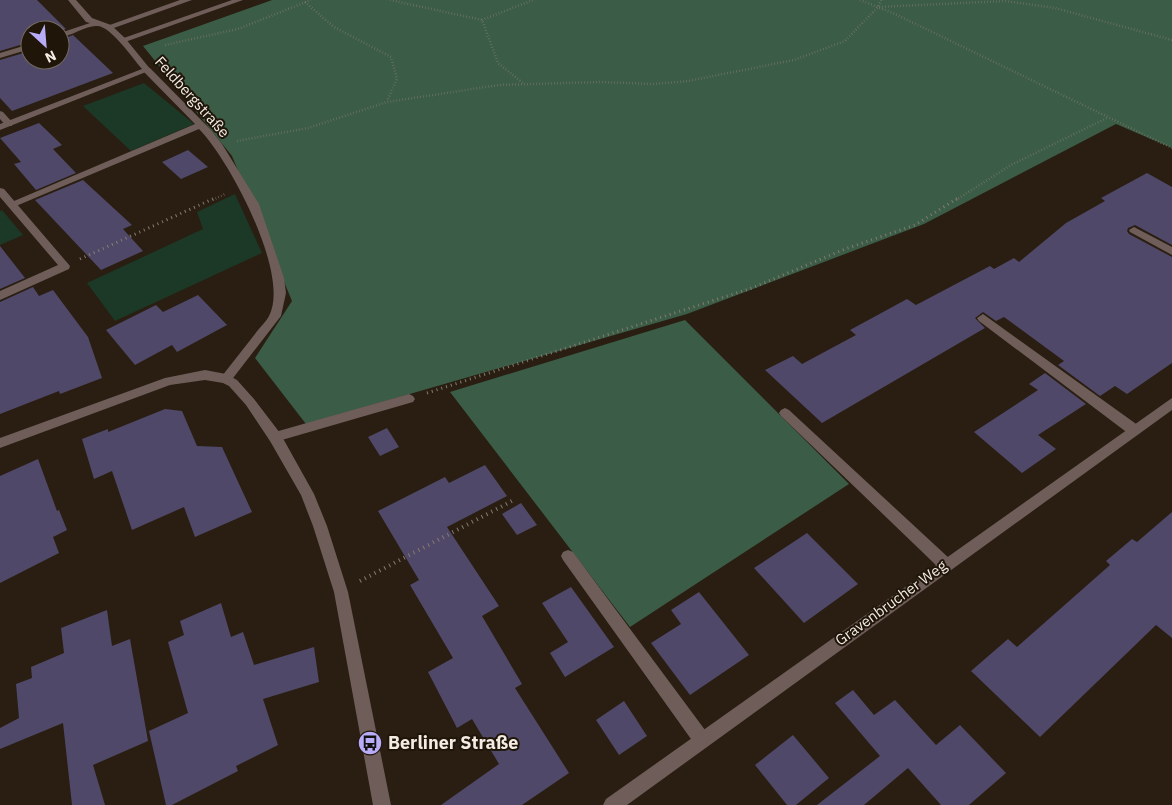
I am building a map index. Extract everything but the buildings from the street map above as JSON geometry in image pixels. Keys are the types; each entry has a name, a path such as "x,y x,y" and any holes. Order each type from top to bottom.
{"street":[{"name":"Feldbergstraße","path":"72,0 89,20 108,27 122,40 147,70 217,144 241,186 254,204 279,278 280,293 274,316 226,379"},
{"path":"108,27 188,0"},
{"path":"122,40 239,0"},
{"path":"70,32 97,23"},
{"path":"0,56 20,49"},
{"path":"0,114 5,125 147,70"},
{"path":"12,204 200,125"},
{"path":"0,191 65,266 0,296"},
{"path":"1134,230 1172,252"},
{"path":"982,318 1134,430"},
{"path":"0,443 169,381 205,375 226,379 242,392 275,437 307,494 320,526 341,592 382,805"},
{"path":"275,437 409,399"},
{"name":"Gravenbrucher Weg","path":"612,805 945,564 1172,403"},
{"path":"786,413 945,564"},
{"path":"568,556 702,740"}],"path":[{"path":"132,52 238,29 311,0"},
{"path":"390,0 482,20 533,0"},
{"path":"860,0 1172,148"},
{"path":"217,144 308,128 387,102 499,85 601,82 654,84 688,81 794,60 845,41 872,16 881,0"},
{"path":"878,7 1005,0 1055,8 1172,40"},
{"path":"305,2 319,17 363,44 391,57 397,79 387,102"},
{"path":"482,20 498,63 525,84"},
{"path":"409,399 691,309 752,288 845,249 915,225 1011,165 1107,118"},
{"path":"65,266 241,186"},
{"path":"341,592 512,501"}],"green space":[{"path":"272,0 1172,0 1172,148 1116,124 924,224 687,314 306,424 255,358 292,301 232,156 143,46"},
{"path":"144,83 194,124 131,151 83,106"},
{"path":"235,194 262,253 115,321 87,283 203,229 197,212"},
{"path":"2,210 23,235 0,245 0,211"},
{"path":"685,320 849,484 630,627 450,392"}],"place":[{"name":"Berliner Straße","path":"370,743"}]}
